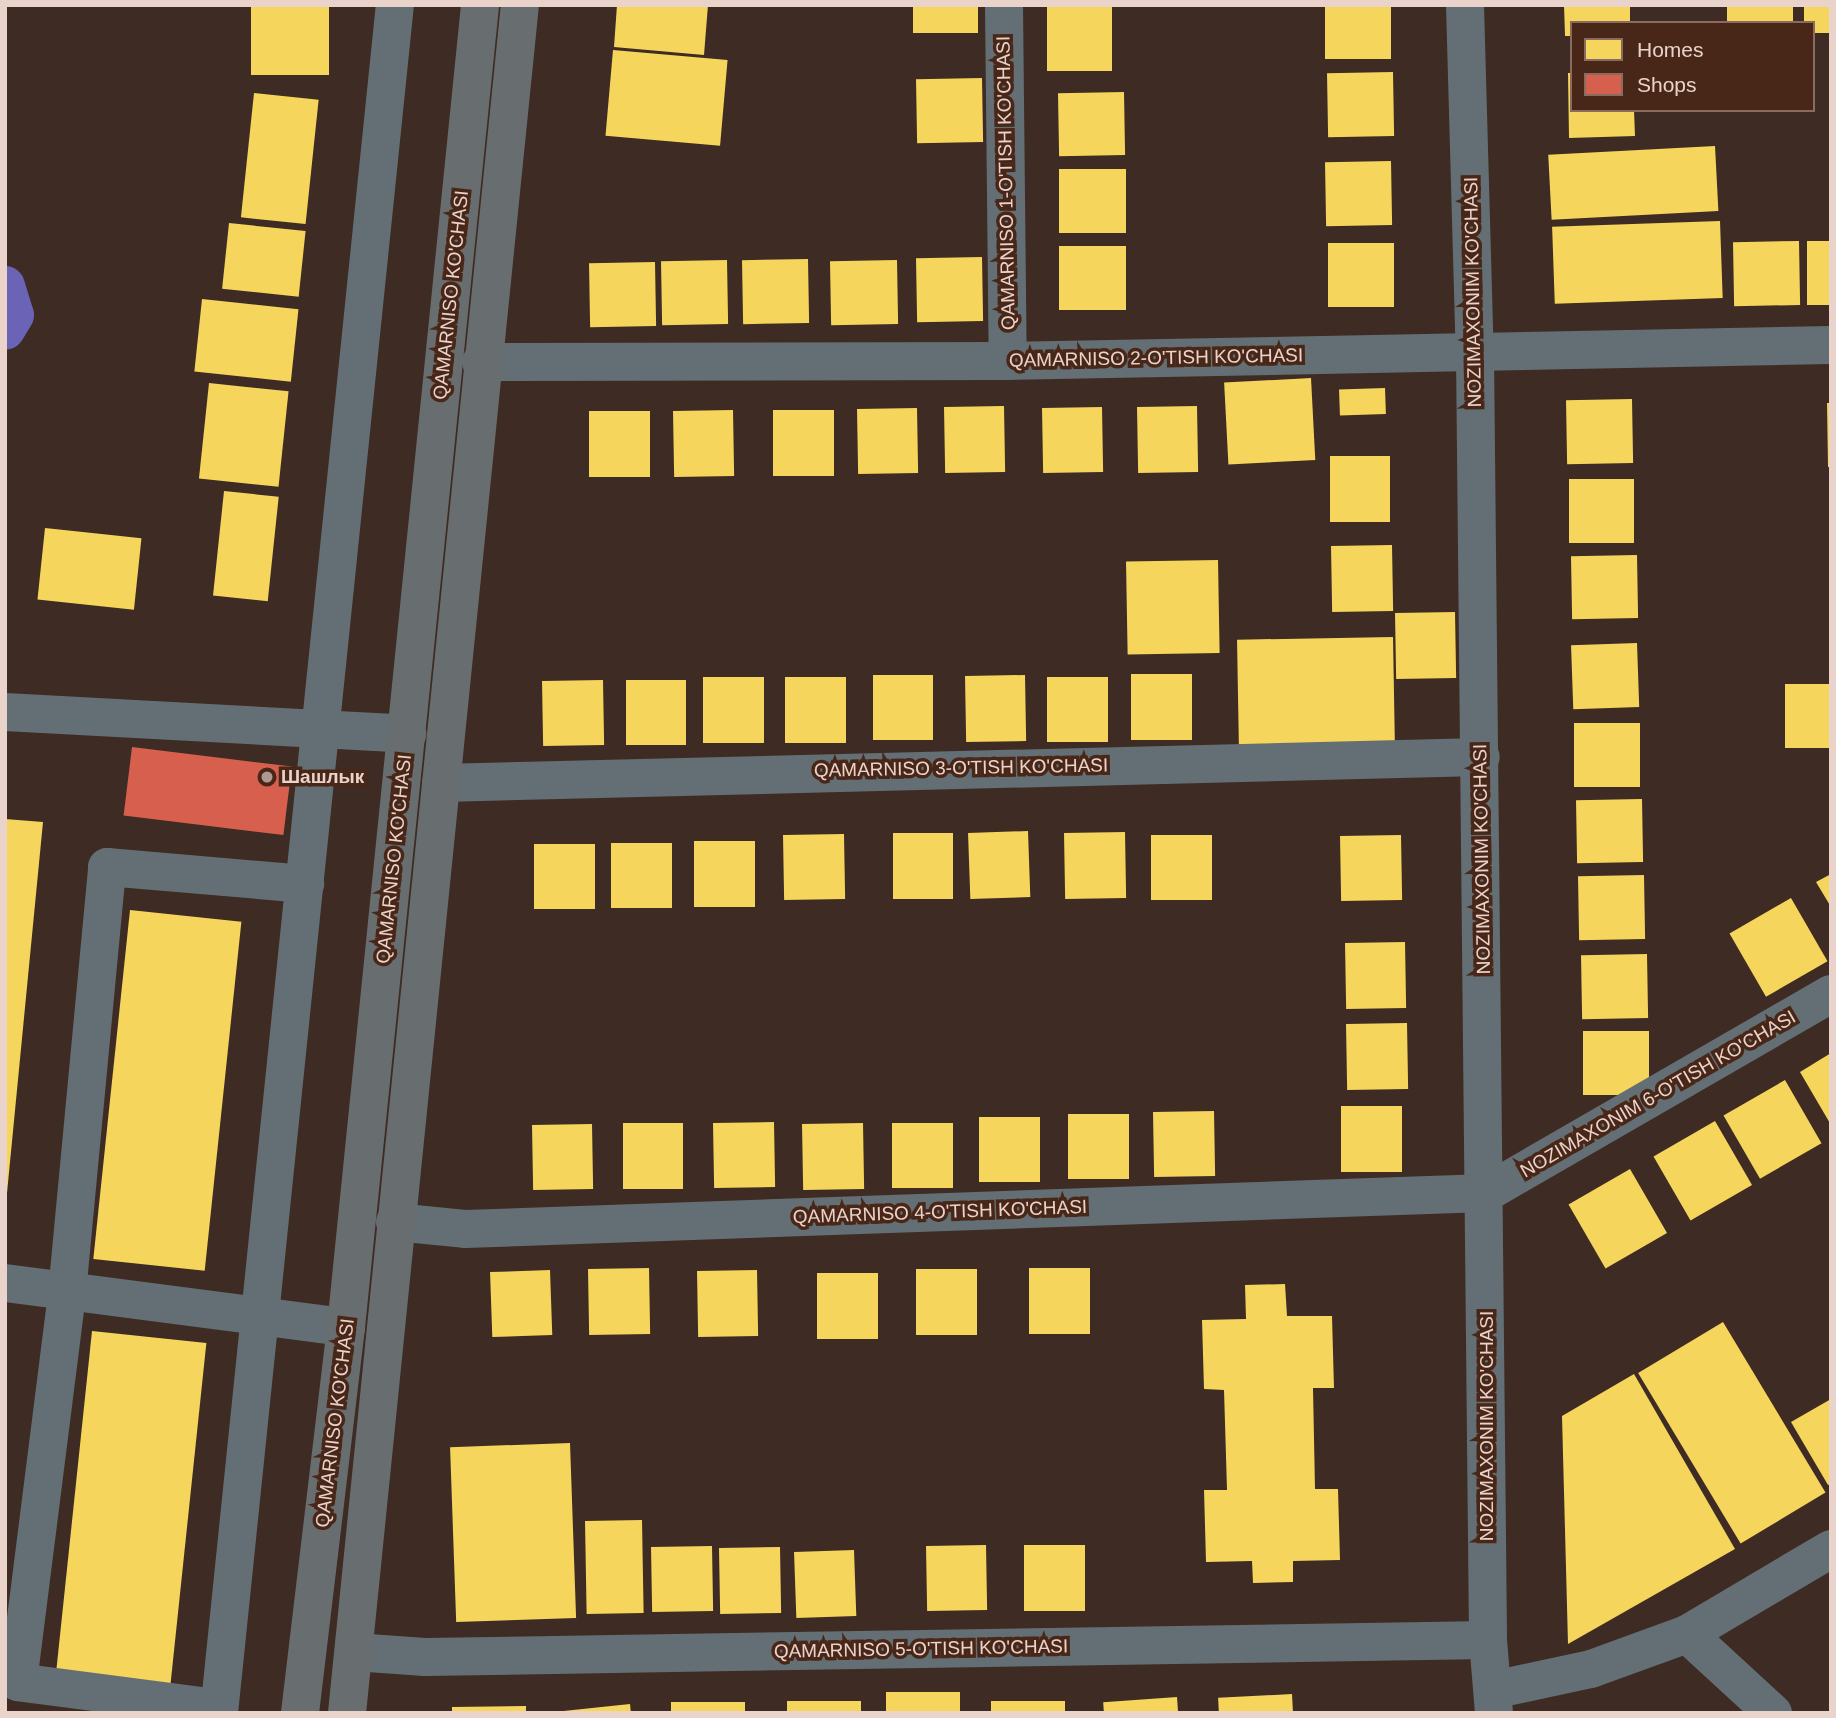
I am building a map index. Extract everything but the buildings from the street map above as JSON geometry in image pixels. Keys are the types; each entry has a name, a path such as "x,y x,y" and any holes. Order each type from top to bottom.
{"main road":[{"name":"QAMARNISO KO'CHASI","path":"300,1713 346,1327 480,5"},
{"name":"QAMARNISO KO'CHASI","path":"347,1713 481,362 520,5"}],"street":[{"path":"305,884 107,867 66,1293 18,1682 218,1710 262,1313 395,5"},
{"name":"QAMARNISO 1-O'TISH KO'CHASI","path":"1004,5 1008,361"},
{"name":"NOZIMAXONIM KO'CHASI","path":"1465,5 1475,353 1486,1193 1488,1640 1493,1702"},
{"name":"QAMARNISO 2-O'TISH KO'CHASI","path":"481,362 1008,361 1831,345"},
{"path":"5,712 407,734"},
{"name":"QAMARNISO 3-O'TISH KO'CHASI","path":"441,783 1481,757"},
{"name":"NOZIMAXONIM 6-O'TISH KO'CHASI","path":"1486,1193 1831,994"},
{"name":"QAMARNISO 4-O'TISH KO'CHASI","path":"395,1222 465,1229 1486,1193"},
{"path":"5,1283 66,1293 262,1313 346,1327"},
{"path":"1493,1702 1687,1633 1831,1549"},
{"path":"1687,1633 1773,1713"},
{"name":"QAMARNISO 5-O'TISH KO'CHASI","path":"354,1652 425,1657 1488,1640"}],"waterway":[{"path":"5,286 14,315 5,330"}],"place":[{"name":"Шашлык","path":"267,777"}]}
